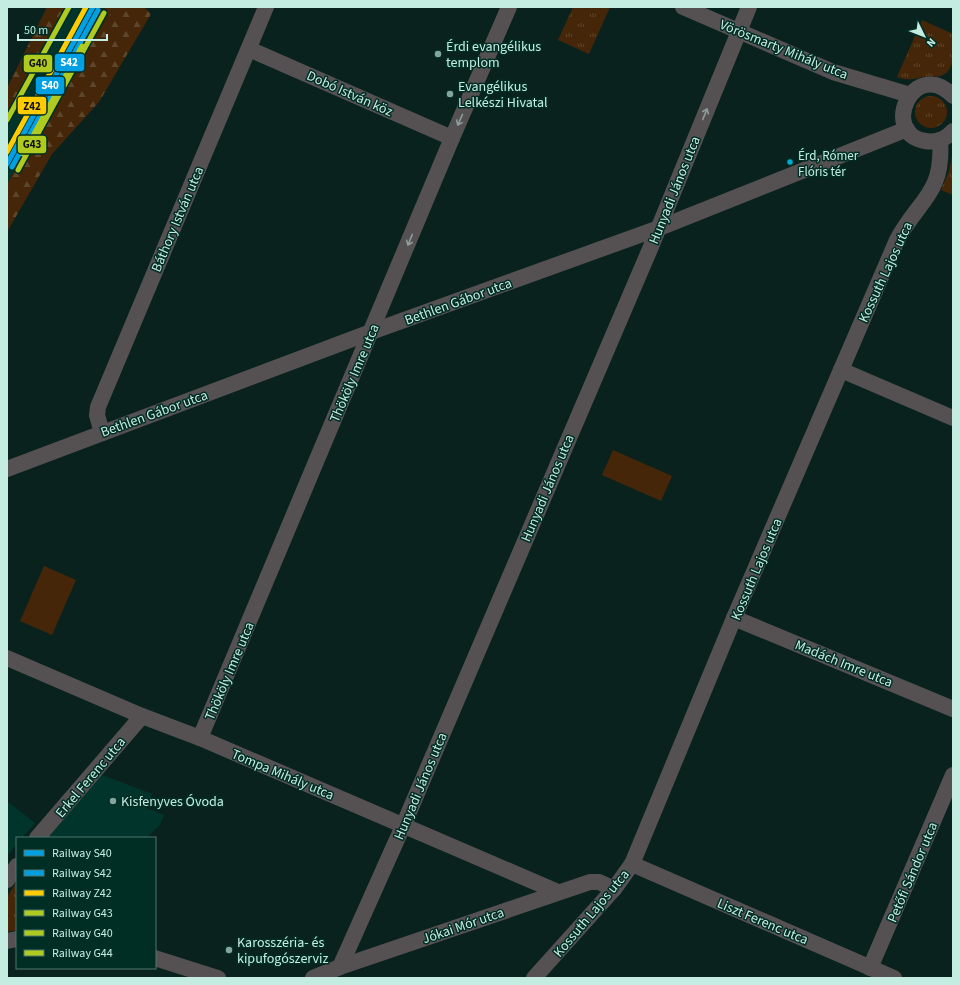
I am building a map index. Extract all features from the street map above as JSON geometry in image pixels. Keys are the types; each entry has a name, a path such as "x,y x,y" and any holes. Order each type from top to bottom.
{"street":[{"name":"Báthory István utca","path":"102,433 97,415 98,406 266,7"},
{"name":"Thököly Imre utca","path":"200,738 372,332 452,138 509,7"},
{"name":"Vörösmarty Mihály utca","path":"683,7 833,72 910,95"},
{"name":"Hunyadi János utca","path":"340,967 403,826 659,228 749,7"},
{"name":"Dobó István köz","path":"249,49 452,138"},
{"path":"951,90 936,86 924,86 910,95 905,103 903,112 907,129 913,136 922,140 931,142 940,140 953,131"},
{"name":"Bethlen Gábor utca","path":"7,469 372,332 659,228 907,129"},
{"name":"Kossuth Lajos utca","path":"534,978 614,889 632,864 734,618 897,240 910,218 933,190 940,168 940,140"},
{"path":"842,370 953,418"},
{"name":"Madách Imre utca","path":"734,618 953,709"},
{"name":"Tompa Mihály utca","path":"7,658 142,716 200,738 558,892"},
{"name":"Erkel Ferenc utca","path":"38,837 142,716"},
{"name":"Petőfi Sándor utca","path":"870,968 953,776"},
{"name":"Liszt Ferenc utca","path":"632,864 894,978"},
{"path":"7,880 16,867"},
{"name":"Jókai Mór utca","path":"312,978 340,967 590,882 599,882 614,889"},
{"path":"156,958 218,978"}],"shaded area":[{"path":"73,7 105,7 7,184 7,127"},
{"name":"Kisfenyves Óvoda","path":"100,774 152,794 147,808 164,815 160,825 147,837 45,837"},
{"path":"7,801 35,823 23,837 16,837 16,845 7,856"}],"green space":[{"path":"47,7 73,7 7,127 7,88"},
{"path":"105,7 118,7 100,28 94,28"},
{"path":"118,7 144,7 151,14 99,102 52,154 7,232 7,184 94,28 100,28"},
{"path":"573,7 610,7 589,54 558,40"},
{"path":"922,20 953,34 952,64 945,74 940,76 910,79 897,77"},
{"path":"934,96 940,98 945,103 947,112 945,121 940,126 928,128 922,126 917,121 915,109 917,103 922,98"},
{"path":"953,151 953,195 941,190 949,171"},
{"path":"613,450 672,476 661,501 602,475"},
{"path":"44,566 76,580 52,635 20,621"},
{"path":"16,883 16,930 7,932 7,897"}],"rail line":[{"name":"G40","path":"7,120 69,7"},
{"name":"Z42","path":"7,152 86,7"},
{"name":"S40","path":"7,164 93,7"},
{"name":"S42","path":"12,167 98,10"},
{"name":"G43","path":"18,170 104,13"},
{"name":"G44","path":"23,154 82,46"}],"place":[{"name":"Érdi evangélikus templom","path":"438,54"},
{"name":"Evangélikus Lelkészi Hivatal","path":"450,94"},
{"name":"Érd, Rómer Flóris tér","path":"790,162"},
{"name":"Kisfenyves Óvoda","path":"113,801"},
{"name":"Karosszéria- és kipufogószerviz","path":"229,950"}]}
